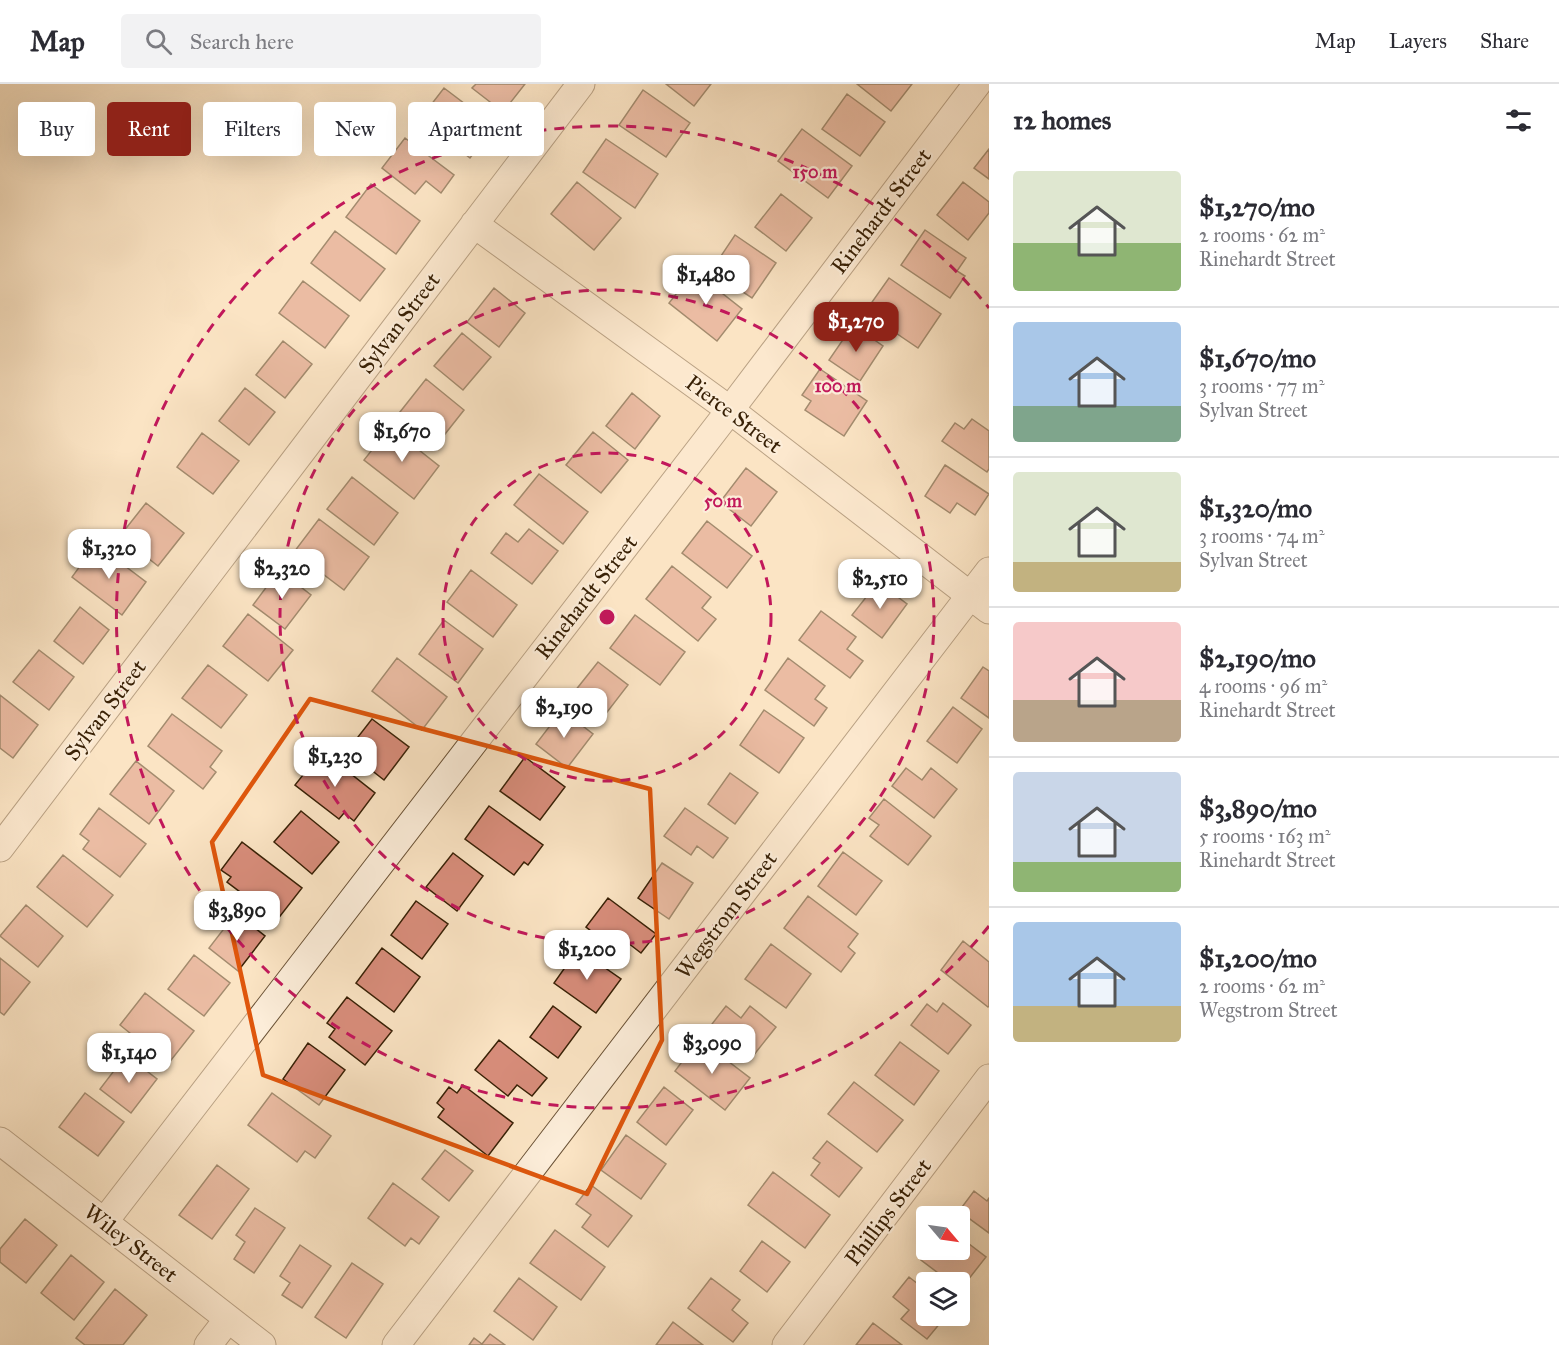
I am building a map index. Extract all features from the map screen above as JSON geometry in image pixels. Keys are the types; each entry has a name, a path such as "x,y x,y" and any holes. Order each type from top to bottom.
{"street":[{"name":"Sylvan Street","path":"0,848 581,84"},
{"name":"Rinehardt Street","path":"105,1222 730,410 977,84"},
{"name":"Pierce Street","path":"474,224 730,410 980,603"},
{"name":"Wegstrom Street","path":"396,1345 980,603 989,570"},
{"name":"Phillips Street","path":"786,1345 989,1078"},
{"name":"Wiley Street","path":"0,1141 262,1345"},
{"path":"208,1345 228,1319"}],"highlighted area":[{"path":"310,699 650,789 662,1040 587,1194 263,1075 212,842"}],"building":[{"path":"476,84 525,84 511,102 490,102 472,88"},
{"path":"666,84 711,84 694,106"},
{"path":"857,84 912,84 891,111"},
{"path":"444,88 462,102 433,102"},
{"path":"643,90 690,123 666,157 619,125"},
{"path":"847,94 885,122 860,156 822,129"},
{"path":"802,129 852,166 828,198 778,161"},
{"path":"405,138 408,140 408,156 429,156 454,175 441,193 426,181 415,194 382,168 391,156 396,156 396,150"},
{"path":"606,139 658,174 635,208 583,172"},
{"path":"989,149 989,179 974,168"},
{"path":"577,182 621,218 594,250 551,214"},
{"path":"963,182 989,202 989,213 968,240 937,215"},
{"path":"371,184 420,221 396,254 346,217"},
{"path":"781,194 812,218 786,251 755,227"},
{"path":"925,230 966,258 957,271 965,276 950,298 901,265"},
{"path":"335,231 385,269 360,301 311,263"},
{"path":"735,235 776,263 752,298 711,271"},
{"path":"694,271 742,309 717,341 669,303"},
{"path":"889,278 941,314 918,348 865,312"},
{"path":"303,281 349,316 325,348 279,313"},
{"path":"494,288 525,313 499,347 467,322"},
{"path":"853,325 883,346 860,381 829,360"},
{"path":"462,333 491,357 463,390 434,366"},
{"path":"283,341 312,364 285,398 256,375"},
{"path":"820,369 867,401 844,436 805,410 811,401 802,395"},
{"path":"426,379 464,410 438,443 400,412"},
{"path":"245,388 275,412 249,445 219,421"},
{"path":"632,393 660,416 635,449 606,426"},
{"path":"972,419 989,431 989,469 987,472 942,441 955,423 964,429"},
{"path":"390,427 439,466 414,499 364,460"},
{"path":"593,432 628,460 601,493 566,465"},
{"path":"202,433 239,461 213,494 177,467"},
{"path":"945,465 989,494 975,515 957,503 950,513 925,496"},
{"path":"746,468 777,492 751,526 720,502"},
{"path":"539,474 588,512 563,544 514,505"},
{"path":"352,477 398,513 374,545 327,509"},
{"path":"146,503 184,533 158,566 120,536"},
{"path":"319,519 369,557 344,590 294,552"},
{"path":"707,521 752,556 727,588 682,553"},
{"path":"529,529 558,551 532,584 491,553 506,533 518,542"},
{"path":"96,544 146,582 122,615 72,577"},
{"path":"672,566 711,597 702,608 716,619 698,641 646,599"},
{"path":"279,570 311,595 285,629 253,605"},
{"path":"471,570 517,605 493,637 447,602"},
{"path":"878,582 907,604 882,638 852,615"},
{"path":"80,607 109,630 83,664 54,641"},
{"path":"821,611 856,637 847,649 863,661 850,678 799,640"},
{"path":"248,614 293,650 268,681 223,646"},
{"path":"635,615 685,652 660,685 610,648"},
{"path":"444,620 483,649 458,683 419,654"},
{"path":"39,650 74,677 49,710 13,682"},
{"path":"397,658 447,697 422,730 372,691"},
{"path":"788,658 825,686 815,699 827,708 814,726 765,690"},
{"path":"598,662 628,685 601,720 571,696"},
{"path":"208,665 247,695 221,728 182,698"},
{"path":"983,667 989,671 989,718 961,698"},
{"path":"0,695 38,725 13,758 0,748"},
{"path":"953,707 982,729 957,763 927,741"},
{"path":"562,710 593,734 567,768 536,744"},
{"path":"764,710 804,738 779,773 740,745"},
{"path":"172,714 222,751 210,767 216,772 203,789 148,746"},
{"path":"372,719 409,747 384,780 347,751"},
{"path":"322,751 375,793 354,821 344,813 339,819 295,785"},
{"path":"525,757 565,787 540,820 500,791"},
{"path":"136,761 174,791 149,824 110,794"},
{"path":"906,768 922,780 931,768 957,789 934,818 892,786"},
{"path":"730,773 758,793 735,824 708,804"},
{"path":"884,799 931,836 908,865 870,836 879,825 869,818"},
{"path":"489,806 543,845 528,865 524,862 514,875 465,839"},
{"path":"99,808 146,844 120,877 83,849 89,841 80,834"},
{"path":"685,808 728,838 713,858 697,846 691,855 664,836"},
{"path":"301,811 339,842 312,874 274,842"},
{"path":"242,842 302,888 277,920 227,882 231,877 221,870"},
{"path":"843,852 882,881 856,915 818,886"},
{"path":"453,853 483,876 457,911 426,887"},
{"path":"63,855 113,895 87,927 37,887"},
{"path":"662,863 693,883 669,919 638,898"},
{"path":"808,896 858,934 848,947 855,953 841,972 784,928"},
{"path":"608,898 656,934 641,953 628,943 621,954 586,927"},
{"path":"416,901 448,924 422,959 391,935"},
{"path":"26,905 63,936 38,967 0,936"},
{"path":"236,913 265,936 238,971 209,948"},
{"path":"963,941 989,962 988,1007 941,970"},
{"path":"771,944 811,974 786,1008 745,979"},
{"path":"382,948 420,977 394,1012 356,983"},
{"path":"578,949 621,979 596,1013 554,983"},
{"path":"194,955 230,983 204,1016 168,989"},
{"path":"0,958 30,982 4,1015 0,1012"},
{"path":"145,993 194,1031 168,1064 120,1025"},
{"path":"347,997 392,1031 365,1065 329,1037 335,1029 327,1023"},
{"path":"943,1003 971,1025 948,1054 911,1025 927,1004 937,1012"},
{"path":"553,1006 581,1027 558,1058 530,1037"},
{"path":"726,1006 741,1018 750,1006 776,1027 753,1056 712,1024"},
{"path":"699,1039 750,1078 725,1110 675,1071"},
{"path":"499,1040 547,1078 532,1096 517,1085 508,1096 475,1070"},
{"path":"900,1042 939,1071 914,1105 875,1075"},
{"path":"308,1043 345,1070 319,1105 283,1079"},
{"path":"126,1055 157,1079 131,1113 100,1089"},
{"path":"854,1082 903,1120 877,1152 828,1114"},
{"path":"463,1085 513,1123 488,1156 438,1117 444,1109 437,1103 449,1087 457,1093"},
{"path":"664,1087 693,1110 666,1145 637,1122"},
{"path":"85,1093 124,1122 98,1156 59,1127"},
{"path":"272,1093 331,1136 315,1158 305,1151 297,1162 248,1125"},
{"path":"626,1135 666,1164 641,1199 601,1170"},
{"path":"827,1141 862,1168 839,1197 811,1175 820,1163 813,1158"},
{"path":"445,1150 473,1171 449,1201 422,1179"},
{"path":"217,1165 249,1189 212,1239 179,1215"},
{"path":"773,1172 830,1215 805,1248 748,1205"},
{"path":"393,1183 439,1217 419,1244 411,1238 405,1246 368,1218"},
{"path":"591,1185 632,1216 608,1247 582,1227 591,1215 576,1204"},
{"path":"974,1191 987,1201 989,1198 989,1233 970,1219 970,1206 963,1206"},
{"path":"255,1208 285,1228 254,1273 234,1259 245,1242 236,1235"},
{"path":"25,1219 57,1245 26,1283 0,1262 0,1249"},
{"path":"555,1230 605,1267 581,1300 530,1263"},
{"path":"762,1241 790,1262 767,1292 740,1271"},
{"path":"300,1245 331,1266 302,1308 282,1295 290,1283 280,1276"},
{"path":"970,1245 986,1257 970,1277 970,1272 937,1272 921,1260 970,1260"},
{"path":"71,1255 104,1282 74,1320 41,1293"},
{"path":"352,1263 383,1284 346,1338 315,1317"},
{"path":"909,1277 916,1282 916,1326 938,1326 927,1339 901,1319 909,1310 893,1297"},
{"path":"519,1278 557,1307 533,1340 494,1311"},
{"path":"711,1278 740,1300 732,1310 748,1323 733,1342 688,1308"},
{"path":"115,1289 147,1315 123,1345 85,1345 76,1338"},
{"path":"673,1322 703,1345 656,1345"},
{"path":"873,1323 902,1345 856,1345"},
{"path":"490,1334 505,1345 469,1345 474,1338 482,1344"}]}
